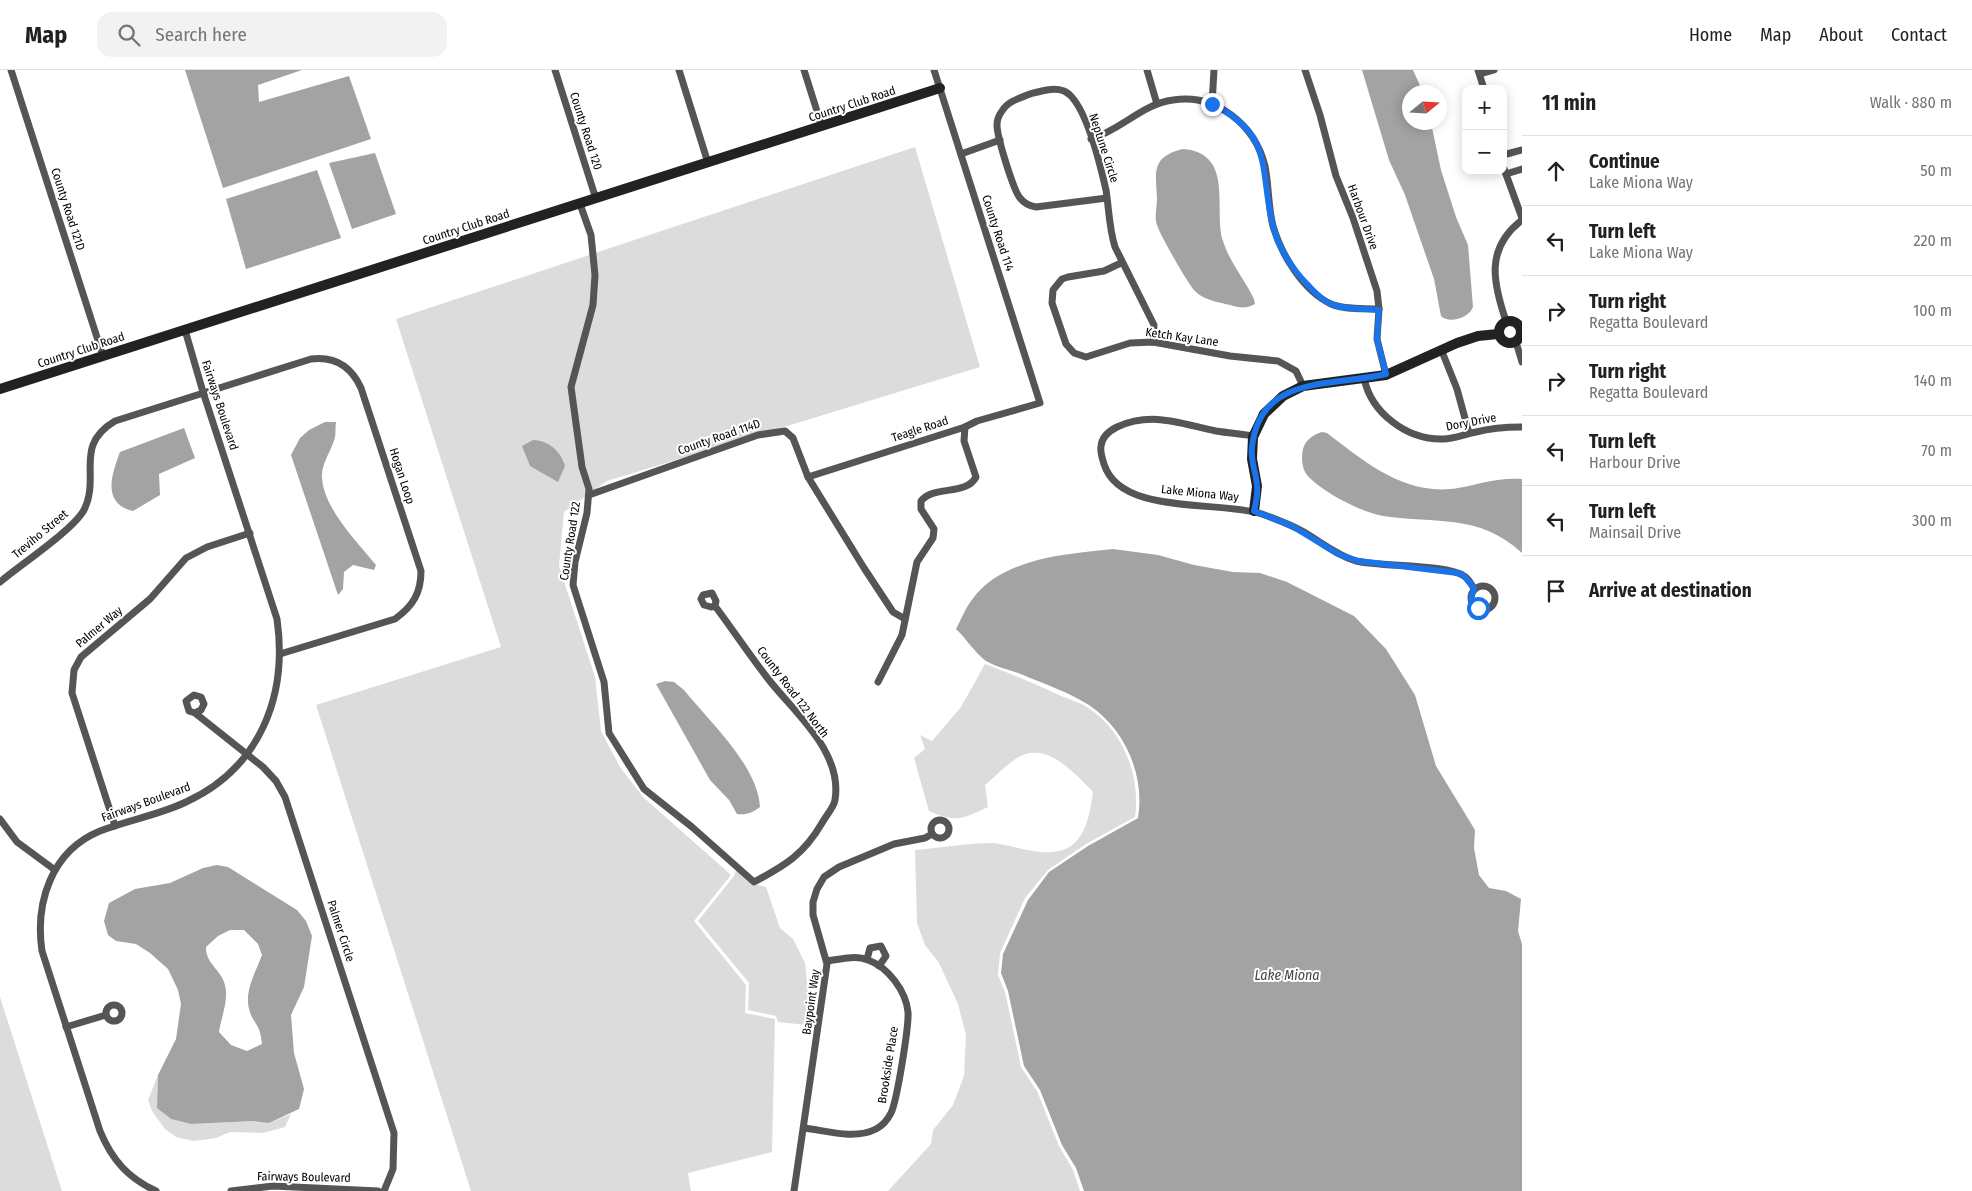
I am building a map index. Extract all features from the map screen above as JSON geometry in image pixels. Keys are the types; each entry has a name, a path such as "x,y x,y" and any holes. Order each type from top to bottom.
{"street":[{"name":"County Road 121D","path":"11,70 104,356"},
{"name":"County Road 120","path":"555,70 596,199"},
{"path":"679,70 708,163"},
{"path":"804,70 822,127"},
{"name":"County Road 114","path":"934,70 1040,403"},
{"path":"1147,70 1157,104"},
{"path":"1212,104 1214,70"},
{"name":"Harbour Drive","path":"1305,70 1320,114 1336,176 1353,218 1377,291 1379,310 1377,339 1386,374"},
{"path":"1483,85 1479,72 1494,70"},
{"name":"Country Club Road","path":"0,389 940,88"},
{"name":"Neptune Circle","path":"1107,198 1031,206 1020,198 1016,192 997,125 999,116 1006,105 1018,98 1049,89 1058,89 1071,96 1084,117 1091,139 1107,198 1111,234 1121,263 1154,325 1153,342"},
{"path":"1091,139 1110,132 1157,104 1183,99 1212,104 1233,115 1242,123 1256,143 1264,165 1275,232 1286,255 1304,281 1316,294 1331,304 1347,308 1379,310"},
{"path":"961,154 1000,140"},
{"path":"1507,154 1522,150"},
{"path":"1507,174 1522,168"},
{"path":"1506,175 1522,219 1504,238 1495,264 1494,281 1506,321"},
{"name":"County Road 122","path":"580,204 594,247 595,282 593,304 571,387 582,467 589,495 587,513 575,562 573,585 604,682 609,733 644,789 692,827 754,882"},
{"name":"Ketch Kay Lane","path":"1121,263 1104,271 1068,277 1057,284 1053,290 1052,303 1066,344 1074,353 1086,357 1130,343 1153,342 1230,356 1278,361 1296,371 1303,386"},
{"path":"1506,321 1516,323 1522,332 1516,342 1522,362"},
{"path":"1506,321 1499,328 1498,334 1505,343 1516,342"},
{"name":"Fairways Boulevard","path":"156,1191 134,1179 122,1169 109,1152 66,1027 42,951 39,931 40,908 55,870 67,854 83,841 115,826 186,802 217,783 232,771 246,754 266,723 277,692 280,654 277,619 203,392 185,330"},
{"path":"1254,511 1257,486 1252,459 1254,436 1257,427 1272,405 1283,396 1303,386 1386,374 1441,349 1478,336 1498,334"},
{"path":"1441,349 1457,388 1469,434"},
{"name":"Hogan Loop","path":"203,392 311,358 324,357 346,366 356,376 361,388 420,570 421,586 416,598 408,610 395,619 280,654"},
{"name":"Dory Drive","path":"1364,378 1366,389 1375,406 1390,421 1410,432 1442,439 1495,428 1522,427"},
{"name":"Treviho Street","path":"0,582 72,524 84,510 89,490 91,449 94,440 105,427 115,421 203,392"},
{"name":"Teagle Road","path":"808,477 965,427 977,421 1040,403"},
{"name":"Lake Miona Way","path":"1254,436 1216,431 1175,420 1153,418 1131,422 1113,429 1102,440 1100,447 1109,477 1119,486 1133,492 1166,502 1230,507 1254,511 1292,526 1347,558 1368,563 1450,571 1464,576 1474,588"},
{"path":"878,682 902,635 915,568 935,532 921,509 921,501 930,494 969,484 976,476 964,441 965,427"},
{"name":"County Road 114D","path":"589,495 758,434 785,431 791,434 797,444 808,477 893,612 905,619"},
{"name":"Palmer Way","path":"115,826 72,693 74,670 86,652 150,599 186,558 207,548 250,534"},
{"name":"County Road 122 North","path":"715,606 769,680 805,721 831,761 836,783 835,802 810,844 784,866 754,882"},
{"name":"Palmer Circle","path":"195,713 276,781 285,797 394,1133 393,1169 384,1191"},
{"path":"0,819 16,842 55,870"},
{"name":"Baypoint Way","path":"794,1191 805,1128 827,961 813,915 813,902 817,889 832,870 894,844 925,838 932,834"},
{"path":"827,961 855,958 867,959 870,948 881,946 886,956 879,966"},
{"name":"Brookside Place","path":"805,1128 854,1134 868,1132 878,1128 891,1113 898,1084 908,1012 903,993 891,976 867,959"},
{"path":"66,1027 106,1015"},
{"name":"Fairways Boulevard","path":"231,1191 273,1186 378,1191"}],"shaded area":[{"path":"915,147 980,367 607,481 564,512 559,566 595,677 601,731 620,767 643,797 731,875 694,921 746,985 745,1013 775,1019 772,1152 688,1173 691,1191 471,1191 316,705 501,647 396,319"},
{"path":"985,664 1081,704 1100,717 1120,741 1132,770 1135,786 1135,817 1086,844 1048,870 1025,898 1000,953 998,975 1005,992 1021,1067 1037,1091 1059,1146 1073,1170 1080,1191 888,1191 931,1144 933,1130 953,1105 964,1076 966,1035 958,1004 939,963 925,945 917,923 915,850 992,843 1033,851 1049,852 1061,850 1071,846 1078,839 1084,829 1091,806 1093,792 1077,775 1058,760 1037,753 1025,754 1014,760 985,785 988,807 959,818 946,817 929,811 914,758 925,749 920,735 932,741 961,707"},
{"path":"736,870 754,884 766,887 780,928 793,939 805,963 810,1010 807,1025 778,1022 776,1016 748,1010 749,983 698,921 734,876"},
{"path":"0,997 62,1191 0,1191"},
{"path":"158,1075 157,1107 171,1119 191,1124 253,1121 269,1123 291,1114 285,1127 263,1133 230,1132 216,1138 194,1141 176,1137 165,1129 152,1111 148,1100"}],"water":[{"path":"185,70 302,70 258,85 259,102 349,76 371,139 223,188"},
{"path":"1362,70 1413,70 1420,85 1402,85 1402,130 1432,130 1441,170 1456,217 1468,245 1473,307 1463,317 1449,320 1441,316 1434,279 1405,195 1389,160"},
{"path":"1183,149 1199,153 1210,161 1216,172 1219,185 1223,241 1229,256 1254,299 1255,304 1252,306 1237,307 1202,297 1198,294 1181,270 1159,230 1156,218 1157,167 1160,161 1172,152"},
{"path":"375,153 396,214 352,229 329,163"},
{"path":"317,170 341,238 246,269 226,199"},
{"path":"325,422 336,422 335,437 322,472 328,501 351,536 376,565 374,570 353,565 344,572 343,589 338,595 291,455 300,438 309,430"},
{"path":"184,428 195,458 159,474 160,495 133,511 116,502 111,487 114,469 120,452"},
{"path":"1322,432 1327,433 1371,466 1387,475 1421,487 1439,489 1458,488 1497,480 1522,479 1522,553 1506,540 1490,531 1456,522 1374,514 1342,500 1322,488 1304,470 1302,452 1308,440"},
{"path":"533,440 544,442 554,448 560,456 565,466 558,482 530,466 522,446"},
{"name":"Lake Miona","path":"1113,549 1158,555 1194,565 1233,572 1260,573 1287,582 1354,616 1386,649 1415,695 1436,766 1475,830 1474,848 1479,875 1489,888 1506,891 1521,899 1518,931 1522,944 1522,1191 1084,1191 1076,1168 1062,1145 1040,1090 1024,1066 1008,991 1001,973 1003,954 1028,900 1049,872 1088,846 1138,818 1138,786 1135,770 1123,741 1102,715 1089,705 1057,689 988,662 980,656 956,629 971,601 999,575 1016,567 1055,556"},
{"path":"665,681 674,682 684,690 731,745 751,776 757,791 760,807 749,813 737,814 729,800 710,780 656,684"},
{"path":"217,865 228,867 297,910 306,921 312,936 304,987 291,1015 294,1053 304,1089 299,1109 269,1123 253,1121 191,1124 171,1119 157,1108 158,1075 176,1039 181,1004 178,990 168,969 150,953 136,944 116,941 108,935 104,921 109,903 135,889 170,883 203,868","holes":["230,930 244,930 258,944 262,955 250,984 248,999 251,1015 259,1031 262,1044 247,1051 231,1045 219,1032 226,991 221,975 206,953 206,947 218,936"]}],"route":[{"path":"1212,104 1233,115 1242,123 1256,143 1264,165 1272,224 1278,242 1304,281 1316,294 1331,304 1347,308 1379,310 1377,339 1386,374 1373,378 1316,383 1303,386 1294,389 1272,405 1264,414 1257,427 1251,449 1257,486 1254,511 1292,526 1347,558 1368,563 1458,573 1464,576 1474,588 1471,591 1471,599 1478,608"}]}
